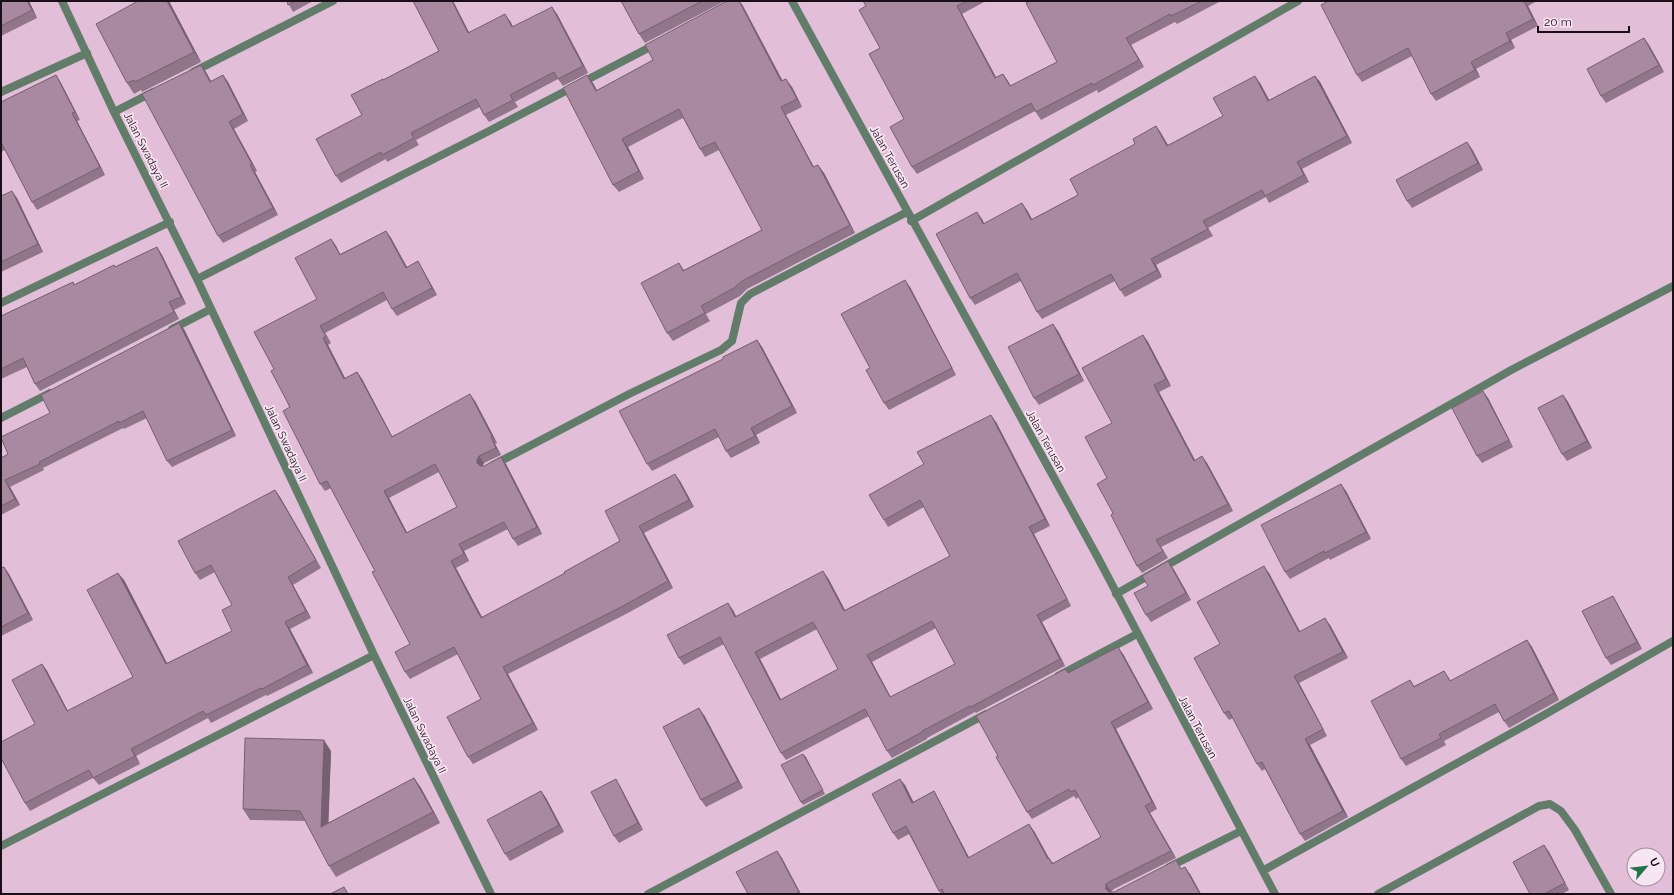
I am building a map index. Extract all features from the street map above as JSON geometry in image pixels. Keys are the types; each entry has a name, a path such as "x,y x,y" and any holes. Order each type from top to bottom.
{"street":[{"path":"185,76 333,1"},
{"name":"Jalan Terusan","path":"792,1 911,221 1093,549 1241,831 1264,870 1275,894"},
{"path":"911,221 1298,1"},
{"name":"Jalan Swadaya II","path":"64,2 114,112 170,222 374,655 491,894"},
{"path":"197,279 489,131 666,38"},
{"path":"1,92 87,53"},
{"path":"114,112 164,87"},
{"path":"487,468 631,393 721,350 732,341 741,303 750,294 907,212"},
{"path":"1,303 170,222"},
{"path":"1116,594 1513,369 1673,286"},
{"path":"162,334 211,309"},
{"path":"1,418 57,389"},
{"path":"1052,678 1137,634"},
{"path":"1264,870 1544,715 1673,641"},
{"path":"1,846 374,655"},
{"path":"648,894 996,708"},
{"path":"1378,894 1539,806 1550,804 1561,810 1611,894"},
{"path":"1158,873 1241,831"}],"building":[{"path":"1,1 27,1 32,10 1,26"},
{"path":"138,1 167,1 194,52 135,82 134,80 127,83 96,24"},
{"path":"287,1 295,1 288,5"},
{"path":"413,1 452,1 468,33 505,14 512,27 552,7 583,66 558,79 554,72 510,95 513,100 484,115 476,99 411,133 414,138 382,155 381,152 336,176 316,139 362,115 351,95 439,51"},
{"path":"621,1 702,1 639,34"},
{"path":"727,1 739,1 781,81 786,79 797,99 781,107 813,167 818,165 850,225 742,281 734,288 701,306 705,313 667,333 641,283 679,263 683,271 762,230 715,142 700,149 679,109 622,139 639,171 613,185 563,88 587,75 596,91 653,60 645,45"},
{"path":"863,1 967,1 957,6 995,78 1003,74 1010,86 1057,62 1026,3 1030,1 1202,1 1171,16 1170,14 1126,38 1139,60 1093,85 1092,83 1036,112 1031,103 912,167 890,127 904,119 869,54 880,48 859,10 866,6"},
{"path":"1328,1 1524,1 1533,19 1506,33 1510,41 1471,62 1475,70 1431,94 1408,48 1357,75 1321,5"},
{"path":"1644,38 1659,65 1601,96 1587,69"},
{"path":"201,65 210,82 223,75 243,114 229,122 252,164 250,165 273,208 218,236 142,94"},
{"path":"56,75 75,112 72,113 100,167 32,202 1,142 1,102"},
{"path":"1255,76 1268,101 1315,76 1347,136 1297,162 1304,175 1265,196 1262,190 1203,221 1208,229 1151,259 1157,270 1120,290 1111,274 1037,312 1017,273 970,298 936,234 977,212 983,224 1022,203 1031,220 1078,195 1070,179 1135,144 1133,139 1156,126 1167,146 1223,116 1213,98"},
{"path":"1467,142 1478,163 1407,201 1396,180"},
{"path":"12,191 38,244 1,262 1,196"},
{"path":"386,231 406,268 418,261 432,288 392,309 383,292 320,326 326,336 323,338 344,379 357,372 392,437 470,394 492,436 491,437 496,448 479,456 477,463 480,466 484,466 501,457 537,527 513,539 504,522 459,544 464,554 451,561 481,618 565,573 564,572 620,541 605,511 675,474 689,500 639,526 668,581 623,606 503,667 533,723 468,757 447,717 481,699 454,647 405,672 395,652 410,644 372,572 375,571 327,481 320,484 283,411 290,407 271,371 274,369 254,332 317,299 295,258 331,239 340,255","holes":["435,464 457,507 406,533 384,491"]},
{"path":"157,247 181,297 169,302 174,312 35,384 23,358 1,369 1,316 73,282 74,285 114,265 115,267"},
{"path":"905,280 952,368 884,403 866,370 870,368 841,314"},
{"path":"179,323 232,430 167,461 143,411 119,423 119,421 39,462 40,464 5,480 15,499 1,506 1,458 8,454 1,437 50,413 41,395"},
{"path":"1053,324 1079,374 1034,398 1008,347"},
{"path":"1143,335 1166,379 1154,385 1194,461 1202,456 1228,504 1156,540 1163,551 1137,566 1111,515 1113,513 1097,484 1107,478 1085,437 1112,423 1082,368"},
{"path":"757,340 792,406 751,428 755,436 726,451 715,429 647,464 619,411 723,359 723,357"},
{"path":"1483,391 1509,440 1477,456 1452,408"},
{"path":"1563,395 1587,441 1562,454 1538,408"},
{"path":"991,415 1045,519 1029,527 1067,599 1037,615 1060,659 971,707 970,706 922,731 887,751 865,709 781,753 720,637 679,658 667,635 728,603 735,617 823,571 844,611 950,556 920,500 884,520 869,495 924,464 917,452","holes":["932,621 955,664 890,697 867,655","813,622 838,669 780,700 755,652"]},
{"path":"1341,484 1366,532 1325,553 1324,551 1285,572 1261,525"},
{"path":"275,490 316,560 288,577 306,611 285,622 307,665 262,689 261,688 206,715 203,711 131,749 135,756 93,778 89,770 25,803 1,758 1,742 35,724 12,680 42,664 67,711 133,677 87,590 118,573 166,664 232,631 222,610 232,605 211,565 195,573 178,541"},
{"path":"1168,561 1186,593 1146,615 1134,593 1148,586 1142,576"},
{"path":"1264,566 1299,632 1325,618 1343,652 1294,676 1323,729 1305,739 1343,811 1300,834 1262,762 1257,764 1229,711 1224,713 1194,658 1220,644 1197,602"},
{"path":"4,567 28,613 1,627 1,568"},
{"path":"1613,596 1637,642 1606,658 1582,611"},
{"path":"1527,640 1554,693 1504,721 1495,704 1439,734 1441,738 1401,759 1371,701 1410,680 1414,687 1444,671 1450,681"},
{"path":"1118,647 1148,702 1111,722 1152,802 1145,806 1171,851 1109,882 1106,884 1106,889 1109,892 1114,892 1176,860 1181,869 1185,867 1200,894 944,894 942,889 939,891 906,826 893,833 872,794 900,779 912,803 934,791 968,858 1029,824 1052,864 1101,837 1075,790 1071,792 1069,789 1027,812 996,757 998,756 976,716 1065,669 1068,673"},
{"path":"699,708 738,781 701,800 663,727"},
{"path":"245,738 324,740 321,827 414,778 433,812 329,866 300,811 243,809"},
{"path":"803,754 823,790 801,802 781,765"},
{"path":"616,779 638,823 614,836 591,792"},
{"path":"541,791 559,825 505,854 487,820"},
{"path":"1544,845 1565,883 1544,894 1530,894 1513,862"},
{"path":"777,851 799,892 795,894 748,894 736,872"},
{"path":"344,887 348,894 330,894"}]}
